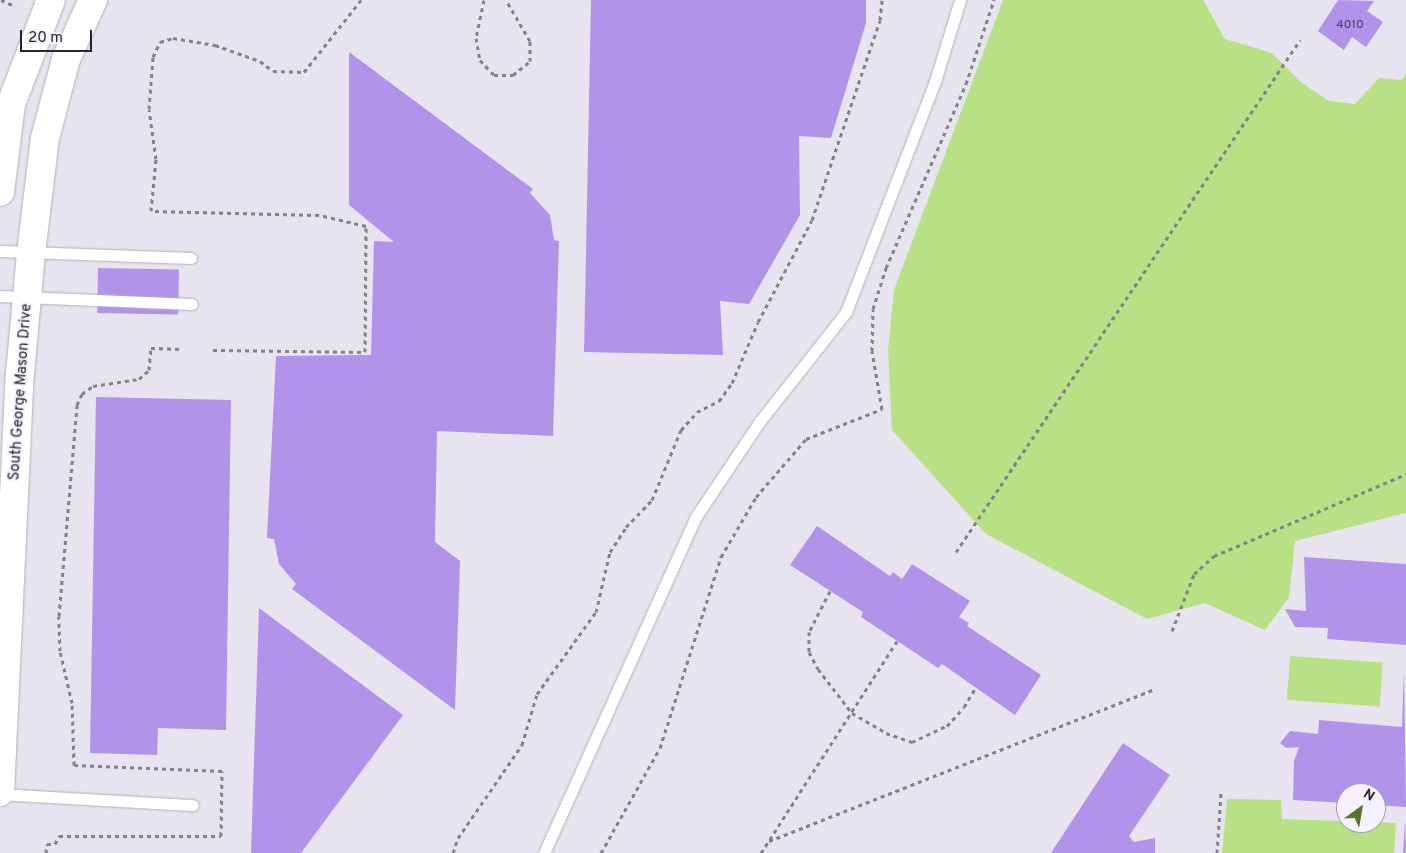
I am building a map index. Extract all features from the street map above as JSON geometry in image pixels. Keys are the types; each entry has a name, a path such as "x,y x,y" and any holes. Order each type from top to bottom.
{"main road":[{"path":"0,192 11,104 51,0"},
{"name":"South George Mason Drive","path":"0,793 31,253 45,138 66,59 93,0"}],"lane":[{"path":"544,853 695,518 760,422 846,312 934,81 960,0"},
{"path":"0,251 191,258"},
{"path":"0,296 192,304"},
{"path":"0,793 193,804"}],"path":[{"path":"1,0 15,6"},
{"path":"213,350 364,352 366,226 319,215 151,211 156,159 148,109 153,57 160,42 173,38 215,45 260,61 273,71 304,72 361,0"},
{"path":"484,0 476,38 480,60 494,75 513,75 530,61 530,41 506,0"},
{"path":"453,853 458,838 522,745 537,694 596,612 610,552 626,527 652,500 681,430 697,412 719,400 732,383 758,322 812,220 880,20 882,0"},
{"path":"601,853 660,748 721,557 756,497 806,439 882,409 872,351 873,309 886,268 966,84 994,0"},
{"path":"956,552 1300,40"},
{"path":"46,853 47,844 55,844 59,836 221,836 222,771 74,766 72,703 60,651 58,616 77,405 82,394 93,386 144,374 149,370 151,348 182,349"},
{"path":"1172,631 1194,574 1214,556 1406,474"},
{"path":"830,591 809,632 809,652 818,670 852,713 886,733 912,742 947,726 964,708 976,687"},
{"path":"761,853 897,640"},
{"path":"769,841 1152,690"},
{"path":"1217,853 1221,792"}],"green space":[{"path":"1003,0 1203,0 1225,39 1272,53 1302,83 1329,101 1355,104 1379,78 1402,80 1406,73 1406,513 1295,541 1289,597 1265,630 1205,603 1147,619 986,534 892,430 888,350 894,290"},
{"path":"1290,656 1383,662 1380,706 1287,700"},
{"path":"1227,799 1281,800 1282,819 1336,821 1336,833 1386,833 1386,823 1396,823 1394,853 1222,853"}],"building":[{"path":"591,0 866,0 866,23 831,138 799,136 800,215 749,304 720,301 723,355 584,352"},
{"path":"1338,0 1374,1 1367,11 1383,22 1366,47 1352,37 1344,50 1318,31"},
{"path":"349,52 533,189 530,193 550,215 554,240 559,241 553,436 437,431 435,542 460,561 455,710 292,589 296,584 279,564 274,539 267,538 276,356 371,355 374,241 394,242 349,205"},
{"path":"98,268 179,269 178,314 97,313"},
{"path":"96,397 231,400 226,730 158,728 157,755 90,753"},
{"path":"817,526 890,576 893,572 902,579 912,564 970,601 959,617 969,623 967,626 1041,675 1015,715 942,664 938,668 861,617 863,612 790,565"},
{"path":"1304,557 1406,564 1406,645 1327,639 1328,628 1295,627 1285,609 1306,611"},
{"path":"259,608 403,715 301,853 251,853"},
{"path":"1404,669 1406,807 1386,806 1386,783 1336,783 1336,802 1293,800 1294,761 1299,747 1286,748 1280,743 1290,731 1318,734 1319,720 1402,727"},
{"path":"1123,743 1170,775 1129,836 1134,842 1155,838 1155,853 1051,853"},
{"path":"1405,820 1406,853 1403,853"}]}
